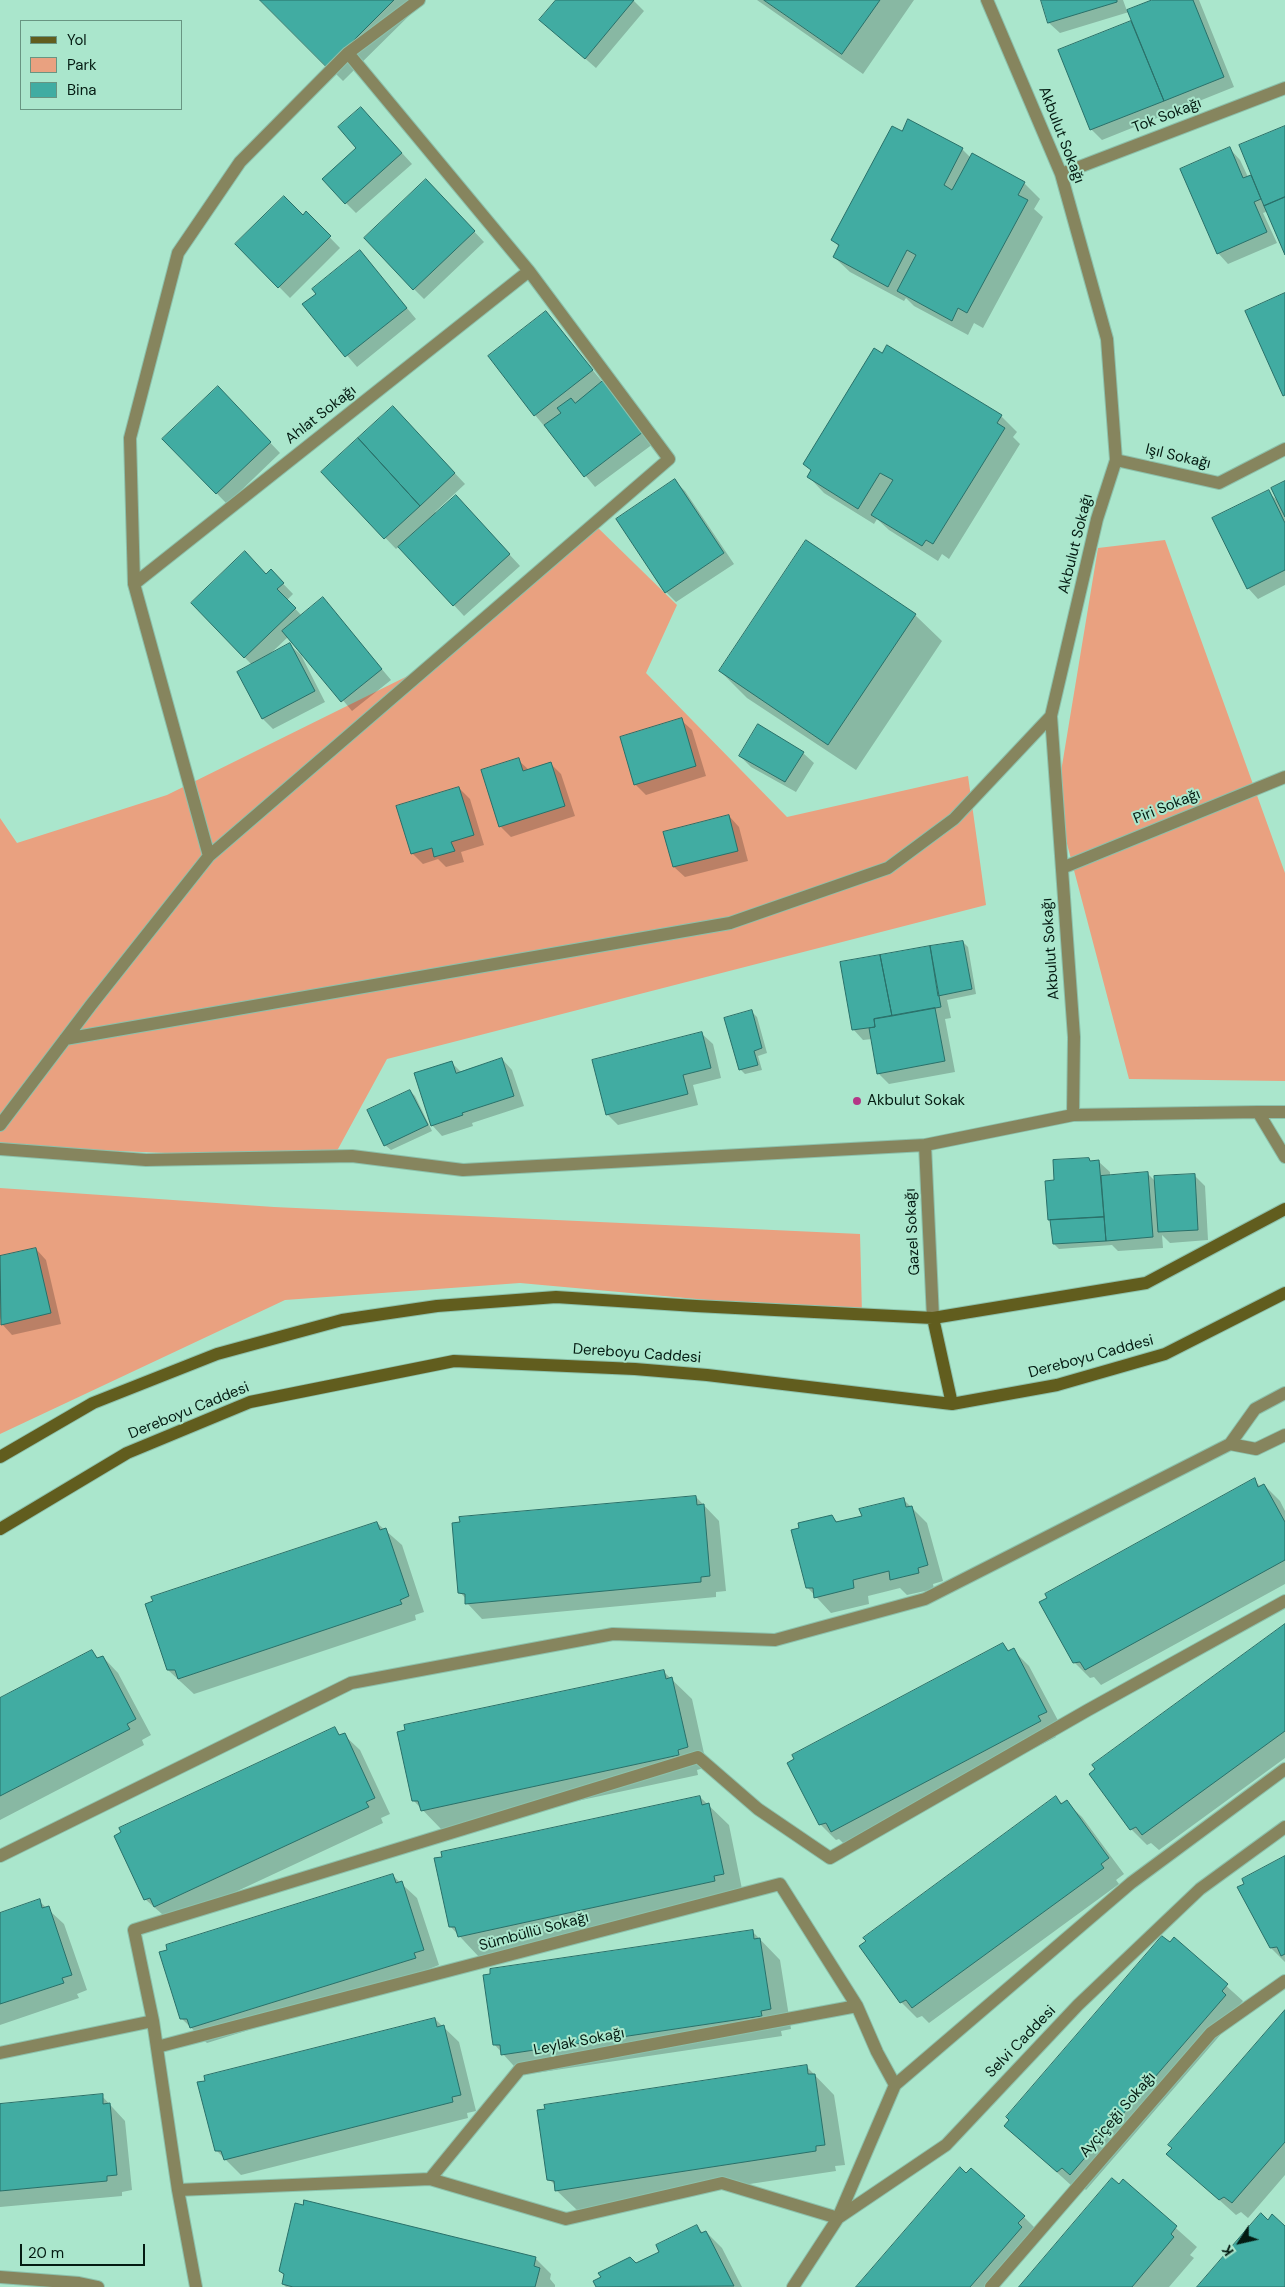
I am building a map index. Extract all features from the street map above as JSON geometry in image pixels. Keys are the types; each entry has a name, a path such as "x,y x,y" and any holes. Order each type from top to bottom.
{"main road":[{"path":"0,1457 93,1403 217,1354 342,1320 437,1306 556,1297 933,1318 1146,1283 1285,1209"},
{"name":"Dereboyu Caddesi","path":"0,1529 127,1453 250,1402 454,1361 635,1369 707,1375 952,1404 1057,1385 1165,1354 1285,1292"},
{"path":"933,1318 952,1404"}],"street":[{"path":"209,856 134,584 130,438 178,253 240,162 348,53 419,0"},
{"name":"Akbulut Sokağı","path":"987,0 1061,174 1107,339 1116,460 1097,519 1051,716 1074,1037 1073,1115"},
{"path":"0,1125 209,856 669,458 529,271 348,53"},
{"name":"Tok Sokağı","path":"1061,174 1285,88"},
{"name":"Ahlat Sokağı","path":"134,584 529,271"},
{"name":"Işıl Sokağı","path":"1116,460 1219,483 1285,449"},
{"path":"65,1039 730,923 888,868 954,819 1051,716"},
{"name":"Piri Sokağı","path":"1062,868 1285,777"},
{"path":"1258,1112 1285,1158"},
{"path":"0,1150 146,1160 352,1156 463,1170 924,1145 1073,1115 1285,1112"},
{"name":"Gazel Sokağı","path":"924,1145 933,1318"},
{"path":"0,1856 351,1683 614,1634 775,1640 925,1599 1230,1444 1255,1409 1285,1393"},
{"path":"1230,1444 1256,1449 1285,1435"},
{"path":"196,2287 178,2190 153,2021 134,1930 698,1758 758,1809 830,1858 1285,1601"},
{"path":"178,2190 430,2178 566,2219 722,2184 838,2218 895,2085 1131,1883 1285,1769"},
{"name":"Selvi Caddesi","path":"793,2287 838,2218 946,2145 1078,2005 1200,1889 1285,1827"},
{"name":"Sümbüllü Sokağı","path":"157,2047 780,1884 857,2006"},
{"name":"Ayçiçeği Sokağı","path":"990,2287 1211,2033 1285,1981"},
{"path":"857,2006 877,2052 895,2085"},
{"name":"Leylak Sokağı","path":"430,2178 520,2069 857,2006"},
{"path":"0,2053 153,2021"},
{"path":"0,2277 98,2287"}],"green space":[{"path":"594,524 677,605 646,673 787,817 968,776 986,905 387,1059 332,1160 0,1146 0,818 17,843 167,795 446,657"},
{"path":"1165,540 1285,873 1285,1081 1129,1079 1056,802 1098,548"},
{"path":"0,1188 274,1207 860,1234 862,1314 520,1283 285,1300 0,1434"}],"building":[{"path":"260,0 394,0 327,67"},
{"path":"556,0 634,0 585,59 539,20"},
{"path":"764,0 880,0 842,54"},
{"path":"1041,0 1117,0 1117,2 1048,23"},
{"path":"1152,0 1193,0 1224,77 1164,101 1127,10"},
{"path":"1131,21 1164,101 1090,130 1058,50"},
{"path":"361,107 402,153 345,204 322,179 356,148 338,127"},
{"path":"908,119 963,148 944,185 952,190 972,153 1025,182 1018,195 1028,200 967,313 958,308 952,321 897,291 916,255 907,250 888,287 833,257 839,245 831,240 892,126 902,131"},
{"path":"1285,126 1285,197 1264,206 1239,145"},
{"path":"1230,147 1243,178 1251,175 1261,199 1254,202 1267,232 1217,254 1180,169"},
{"path":"426,179 475,231 413,290 364,238"},
{"path":"284,196 303,215 306,211 331,236 278,288 235,244"},
{"path":"1285,197 1285,255 1264,206"},
{"path":"360,250 407,308 345,357 302,304 316,294 312,289"},
{"path":"1285,293 1285,395 1283,396 1245,311"},
{"path":"546,311 593,370 534,416 488,356"},
{"path":"887,345 1002,415 997,423 1005,428 933,544 926,540 922,546 871,515 893,480 880,473 858,509 807,477 811,470 803,464 874,348 882,353"},
{"path":"604,380 643,432 584,477 544,425 561,413 557,408 571,398 575,403"},
{"path":"218,386 271,442 216,494 162,439"},
{"path":"393,406 455,473 420,506 358,438"},
{"path":"358,438 420,506 384,539 321,472"},
{"path":"675,479 724,553 665,593 616,519"},
{"path":"1285,481 1285,517 1271,488"},
{"path":"1269,490 1285,523 1285,570 1247,589 1212,518"},
{"path":"456,495 510,554 453,606 398,547"},
{"path":"806,540 916,614 828,745 719,671"},
{"path":"245,551 266,574 271,569 284,583 277,589 296,608 244,658 191,603"},
{"path":"323,597 382,669 341,702 282,631"},
{"path":"290,643 315,691 262,719 237,672"},
{"path":"682,718 696,766 634,785 620,737"},
{"path":"758,724 804,752 785,782 739,756"},
{"path":"519,758 523,771 551,762 565,806 499,827 481,770"},
{"path":"459,787 474,835 451,842 455,851 434,857 432,848 411,854 396,806"},
{"path":"729,815 738,851 673,867 663,832"},
{"path":"963,941 972,989 938,996 930,946"},
{"path":"930,946 941,1007 892,1016 880,955"},
{"path":"880,955 892,1016 874,1019 875,1027 852,1030 840,962"},
{"path":"935,1008 945,1061 877,1074 869,1028 875,1027 874,1019"},
{"path":"752,1010 762,1048 754,1051 758,1065 739,1070 724,1018"},
{"path":"702,1032 711,1068 683,1075 688,1094 606,1115 592,1060"},
{"path":"502,1058 514,1096 462,1113 463,1115 431,1126 414,1073 452,1061 456,1073"},
{"path":"410,1090 428,1125 384,1146 367,1110"},
{"path":"1089,1158 1090,1161 1099,1160 1104,1217 1048,1220 1045,1181 1054,1180 1053,1160"},
{"path":"1148,1172 1153,1237 1106,1241 1101,1176"},
{"path":"1195,1174 1198,1230 1158,1232 1154,1176"},
{"path":"1104,1217 1106,1241 1053,1244 1050,1220"},
{"path":"36,1248 51,1313 1,1325 0,1256"},
{"path":"1255,1478 1258,1487 1264,1484 1285,1522 1285,1560 1085,1670 1080,1662 1073,1663 1039,1602 1047,1598 1045,1594"},
{"path":"696,1496 697,1505 704,1504 710,1576 701,1577 701,1582 465,1604 465,1594 458,1593 452,1523 460,1522 459,1517"},
{"path":"904,1498 906,1507 912,1506 928,1565 918,1568 919,1573 890,1580 889,1571 853,1580 854,1588 814,1598 813,1588 806,1588 791,1530 799,1528 798,1523 832,1515 836,1522 862,1516 859,1509"},
{"path":"377,1522 380,1530 386,1528 409,1596 400,1600 402,1604 178,1679 175,1670 167,1670 145,1604 153,1601 151,1597"},
{"path":"1285,1624 1285,1731 1142,1835 1136,1827 1130,1830 1089,1774 1095,1769 1092,1765"},
{"path":"1003,1643 1008,1651 1014,1648 1047,1712 1038,1716 1041,1721 831,1832 826,1823 819,1825 787,1763 794,1759 792,1755"},
{"path":"92,1650 97,1658 103,1656 136,1719 127,1724 130,1729 0,1796 0,1698"},
{"path":"664,1670 666,1679 672,1677 688,1747 678,1750 679,1755 421,1811 418,1801 412,1801 397,1732 405,1730 404,1725"},
{"path":"335,1727 339,1735 345,1733 375,1798 366,1802 369,1807 154,1907 150,1898 144,1900 114,1836 121,1832 119,1828"},
{"path":"700,1796 702,1805 709,1803 724,1874 714,1876 715,1881 458,1937 455,1927 449,1927 434,1858 442,1857 441,1852"},
{"path":"1056,1796 1061,1804 1067,1800 1109,1858 1101,1864 1104,1868 912,2008 906,2000 900,2003 859,1946 866,1941 863,1938"},
{"path":"1285,1856 1285,1954 1281,1956 1277,1947 1270,1948 1237,1887 1244,1884 1242,1879"},
{"path":"393,1874 396,1883 402,1881 424,1950 414,1953 416,1958 190,2028 187,2019 180,2019 159,1952 167,1950 166,1945"},
{"path":"40,1899 42,1908 49,1906 72,1975 62,1978 64,1983 0,2004 0,1913"},
{"path":"753,1930 754,1939 760,1938 771,2009 761,2011 762,2016 501,2055 500,2045 493,2045 483,1975 490,1974 490,1969"},
{"path":"1162,1936 1170,1942 1174,1937 1228,1984 1222,1991 1226,1995 1070,2175 1062,2168 1057,2172 1004,2126 1009,2120 1006,2117"},
{"path":"1285,2010 1285,2142 1232,2203 1224,2197 1219,2200 1166,2154 1172,2148 1168,2145"},
{"path":"435,2018 437,2027 444,2025 461,2095 452,2097 453,2102 224,2160 221,2151 215,2151 197,2082 205,2081 204,2076"},
{"path":"807,2065 808,2074 815,2074 825,2145 816,2146 816,2151 555,2191 554,2181 547,2180 537,2110 545,2109 544,2105"},
{"path":"103,2094 103,2104 110,2103 117,2175 107,2176 107,2181 0,2191 0,2104"},
{"path":"960,2167 966,2173 971,2168 1025,2216 1018,2223 1022,2227 970,2287 856,2287"},
{"path":"1112,2178 1119,2184 1123,2179 1177,2226 1171,2234 1174,2237 1132,2287 1019,2287"},
{"path":"304,2200 536,2257 534,2266 540,2268 535,2287 293,2287 282,2284 284,2274 279,2271 295,2203 303,2205"},
{"path":"1261,2213 1268,2220 1272,2214 1285,2226 1285,2287 1197,2287"},
{"path":"697,2225 701,2233 706,2231 734,2286 596,2287 593,2281 601,2277 598,2273 630,2257 636,2263 659,2252 656,2245"}],"place":[{"name":"Akbulut Sokak","path":"857,1101"}]}
